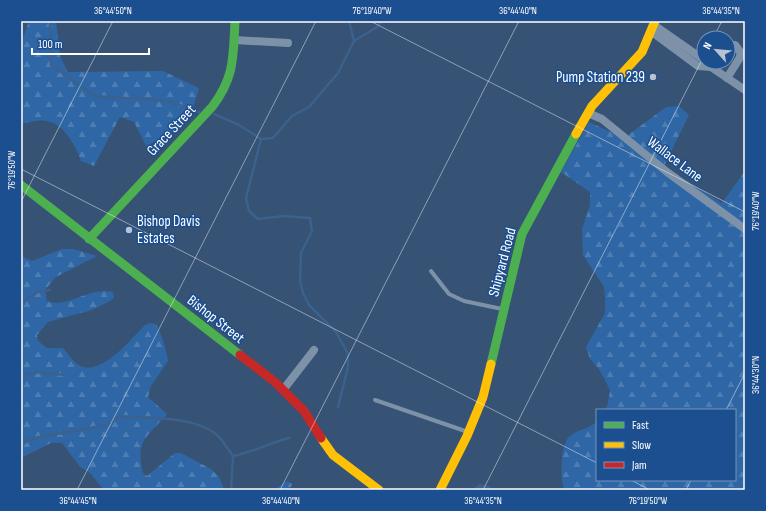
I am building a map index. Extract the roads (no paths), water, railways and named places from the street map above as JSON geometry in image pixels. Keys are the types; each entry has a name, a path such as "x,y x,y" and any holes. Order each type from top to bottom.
{"street":[{"name":"Grace Street","path":"89,239 212,107 230,78 235,21"},
{"path":"654,26 696,55"},
{"path":"654,26 696,64"},
{"name":"Shipyard Road","path":"440,490 469,432 485,391 522,234 588,113 600,96 642,52 654,26"},
{"path":"234,40 288,43"},
{"path":"736,46 741,53 736,64"},
{"path":"717,70 745,90"},
{"path":"727,78 732,70"},
{"name":"Wallace Lane","path":"588,113 602,119 667,172 745,229"},
{"name":"Bishop Street","path":"21,185 89,239 262,371 304,411 318,434 333,454 379,490"},
{"path":"283,390 314,350"}],"lane":[{"path":"431,271 449,294 464,301 504,309"},
{"path":"375,400 469,432"}],"waterway":[{"path":"50,21 51,65 95,96 168,101 199,112"},
{"path":"349,21 354,41"},
{"path":"214,114 239,125 261,139 273,138 292,116 309,107 338,73 354,41 377,27 382,21"},
{"path":"261,139 246,198 249,211 258,219 284,216 310,218 312,231 301,253 300,281 303,293 309,305 336,332 348,354 348,367 338,407"},
{"path":"21,303 38,292 50,290"},
{"path":"21,375 40,372 64,375"},
{"path":"21,444 34,438 107,425 119,416 183,421 206,428 216,434 227,447 233,456 231,490"},
{"path":"233,456 289,438"}],"place":[{"name":"Pump Station 239","path":"653,77"},
{"name":"Bishop Davis Estates","path":"129,230"}]}
